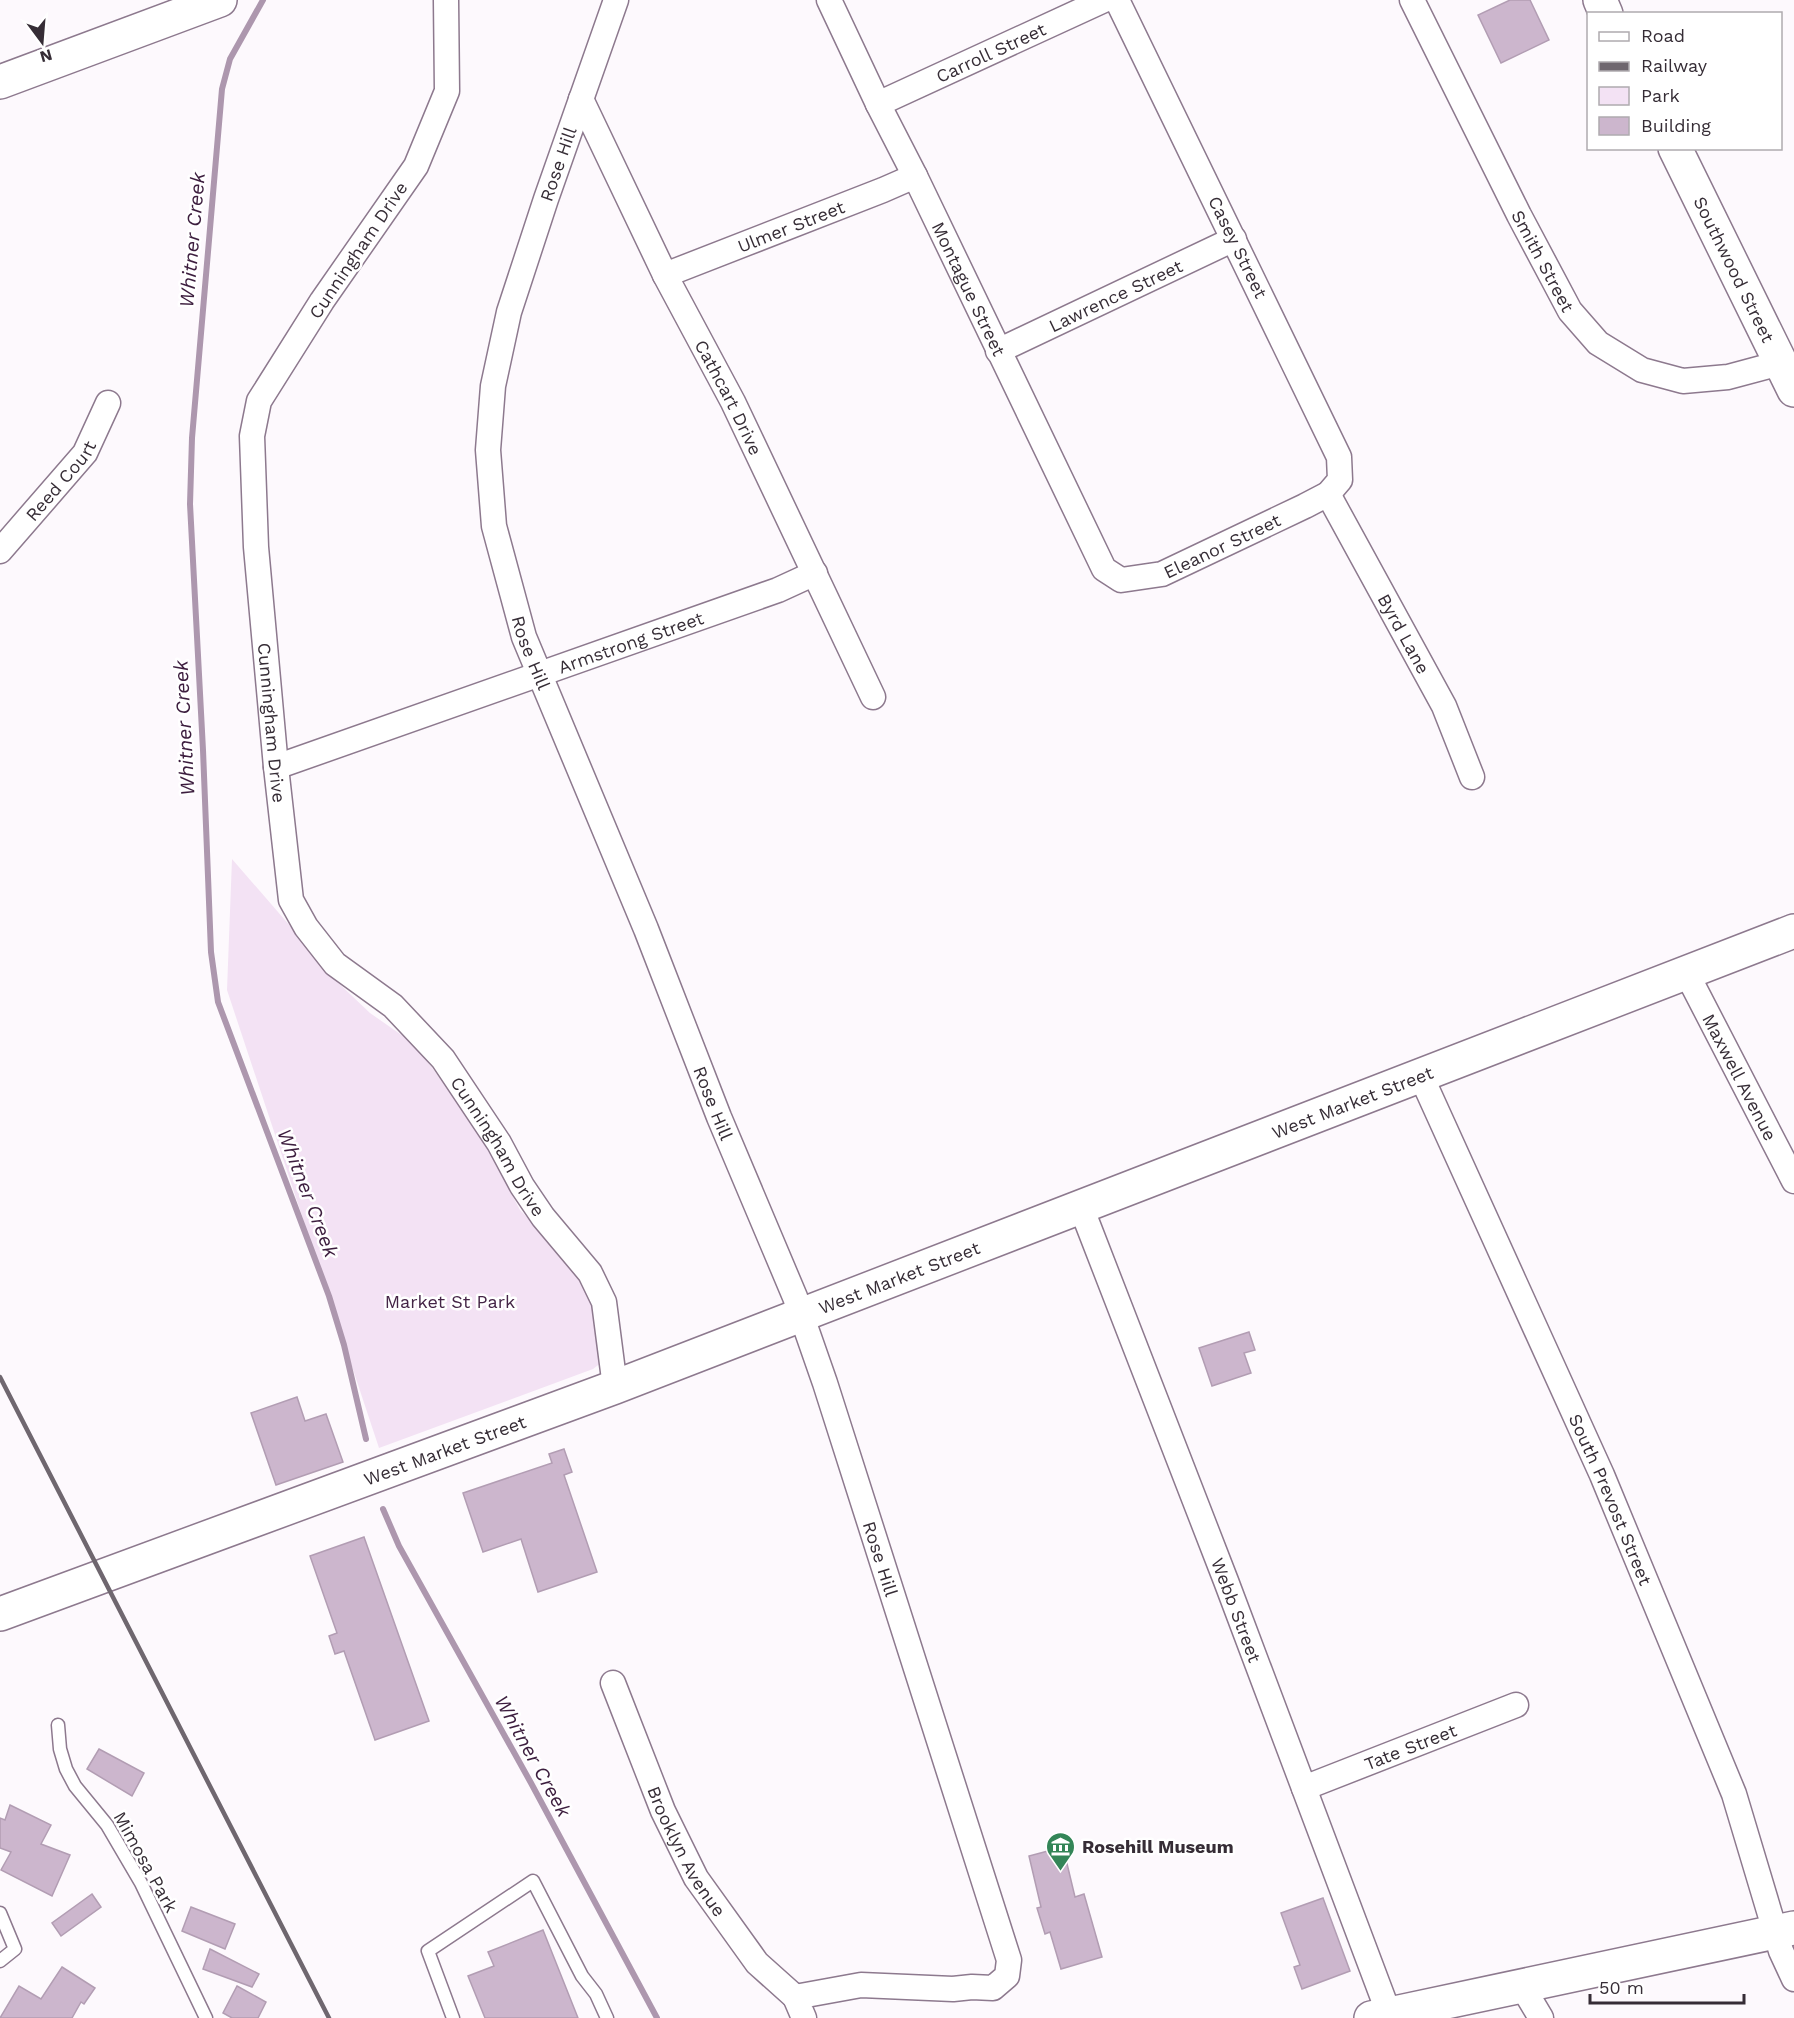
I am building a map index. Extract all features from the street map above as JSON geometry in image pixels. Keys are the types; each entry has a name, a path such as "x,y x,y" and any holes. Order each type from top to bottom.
{"street":[{"path":"0,82 220,0"},
{"name":"Cunningham Drive","path":"446,0 447,91 416,166 322,301 260,401 252,436 256,547 276,767 291,900 306,927 335,964 393,1006 443,1059 499,1143 522,1186 543,1218 590,1273 604,1302 615,1387"},
{"name":"Rose Hill","path":"616,0 509,312 493,386 489,429 488,450 494,526 524,637 646,929 719,1117 801,1315 829,1394 1009,1960 1007,1976 993,1988 953,1989 861,1985 800,2007"},
{"name":"Montague Street","path":"829,0 1104,568 1113,574"},
{"name":"Carroll Street","path":"878,104 1104,0"},
{"name":"Casey Street","path":"1117,0 1339,457 1340,480 1328,494"},
{"name":"Smith Street","path":"1412,0 1570,311 1598,343 1642,370 1683,381 1728,377 1790,381"},
{"name":"Cathcart Drive","path":"581,99 665,275 733,402 873,696"},
{"name":"Southwood Street","path":"1676,150 1790,381"},
{"name":"Ulmer Street","path":"665,275 915,176"},
{"name":"Lawrence Street","path":"998,351 1234,239"},
{"name":"Reed Court","path":"0,551 85,453 108,403"},
{"name":"Eleanor Street","path":"1113,574 1121,580 1162,574 1328,494"},
{"name":"Byrd Lane","path":"1328,494 1444,706 1472,777"},
{"name":"Armstrong Street","path":"276,767 778,590 815,573"},
{"name":"West Market Street","path":"0,1614 615,1387 1794,931"},
{"name":"Maxwell Avenue","path":"1686,972 1794,1181"},
{"name":"South Prevost Street","path":"1420,1076 1602,1475 1730,1783 1785,1930 1781,1951 1794,1979"},
{"name":"Webb Street","path":"1082,1207 1304,1788 1380,2016"},
{"name":"Brooklyn Avenue","path":"613,1683 663,1811 696,1878 757,1963 800,2007"},
{"name":"Tate Street","path":"1304,1788 1516,1705"},
{"path":"1380,2016 1785,1930"},
{"path":"1522,1986 1542,2018"}],"lane":[{"name":"Mimosa Park","path":"58,1725 60,1749 66,1769 75,1786 107,1825 141,1883 206,2018"},
{"path":"453,2018 428,1951 533,1881 582,1976 596,1994 607,2018"},
{"path":"0,1913 15,1949 0,1961"}],"green space":[{"name":"Market St Park","path":"232,859 331,976 370,1013 413,1043 472,1120 520,1210 566,1257 590,1292 602,1362 593,1369 379,1448 227,990"}],"building":[{"path":"1510,0 1530,0 1549,40 1501,63 1478,15"},
{"path":"1249,1332 1255,1350 1244,1353 1251,1373 1212,1386 1199,1348"},
{"path":"297,1397 305,1421 326,1414 343,1462 276,1485 251,1413"},
{"path":"564,1449 572,1472 564,1475 597,1572 538,1592 521,1539 483,1552 463,1493 552,1463 549,1454"},
{"path":"364,1537 429,1721 375,1740 344,1651 335,1654 329,1636 337,1633 310,1556"},
{"path":"99,1749 144,1773 132,1796 87,1769"},
{"path":"10,1805 51,1825 41,1844 70,1855 52,1896 1,1870 11,1852 0,1848 0,1818 5,1820"},
{"path":"1063,1847 1075,1897 1084,1894 1102,1957 1061,1969 1050,1932 1045,1934 1037,1908 1041,1907 1029,1856"},
{"path":"92,1894 101,1907 61,1936 52,1923"},
{"path":"1323,1898 1350,1971 1302,1989 1294,1967 1300,1965 1281,1913"},
{"path":"191,1907 235,1924 225,1949 182,1931"},
{"path":"543,1930 578,2018 485,2018 468,1976 494,1966 488,1952"},
{"path":"210,1949 259,1974 252,1987 203,1969"},
{"path":"62,1967 95,1988 84,2004 81,2002 72,2018 0,2018 19,1986 41,1999"},
{"path":"237,1986 266,2002 258,2018 232,2018 223,2013"}],"waterway":[{"name":"Whitner Creek","path":"263,0 230,59 222,89 192,438 190,504 211,952 218,1002 329,1296 344,1345 366,1439"},
{"name":"Whitner Creek","path":"383,1509 399,1546 531,1783 657,2018"}],"railway":[{"path":"0,1377 329,2018"}],"place":[{"name":"Rosehill Museum","path":"1061,1872"}]}
